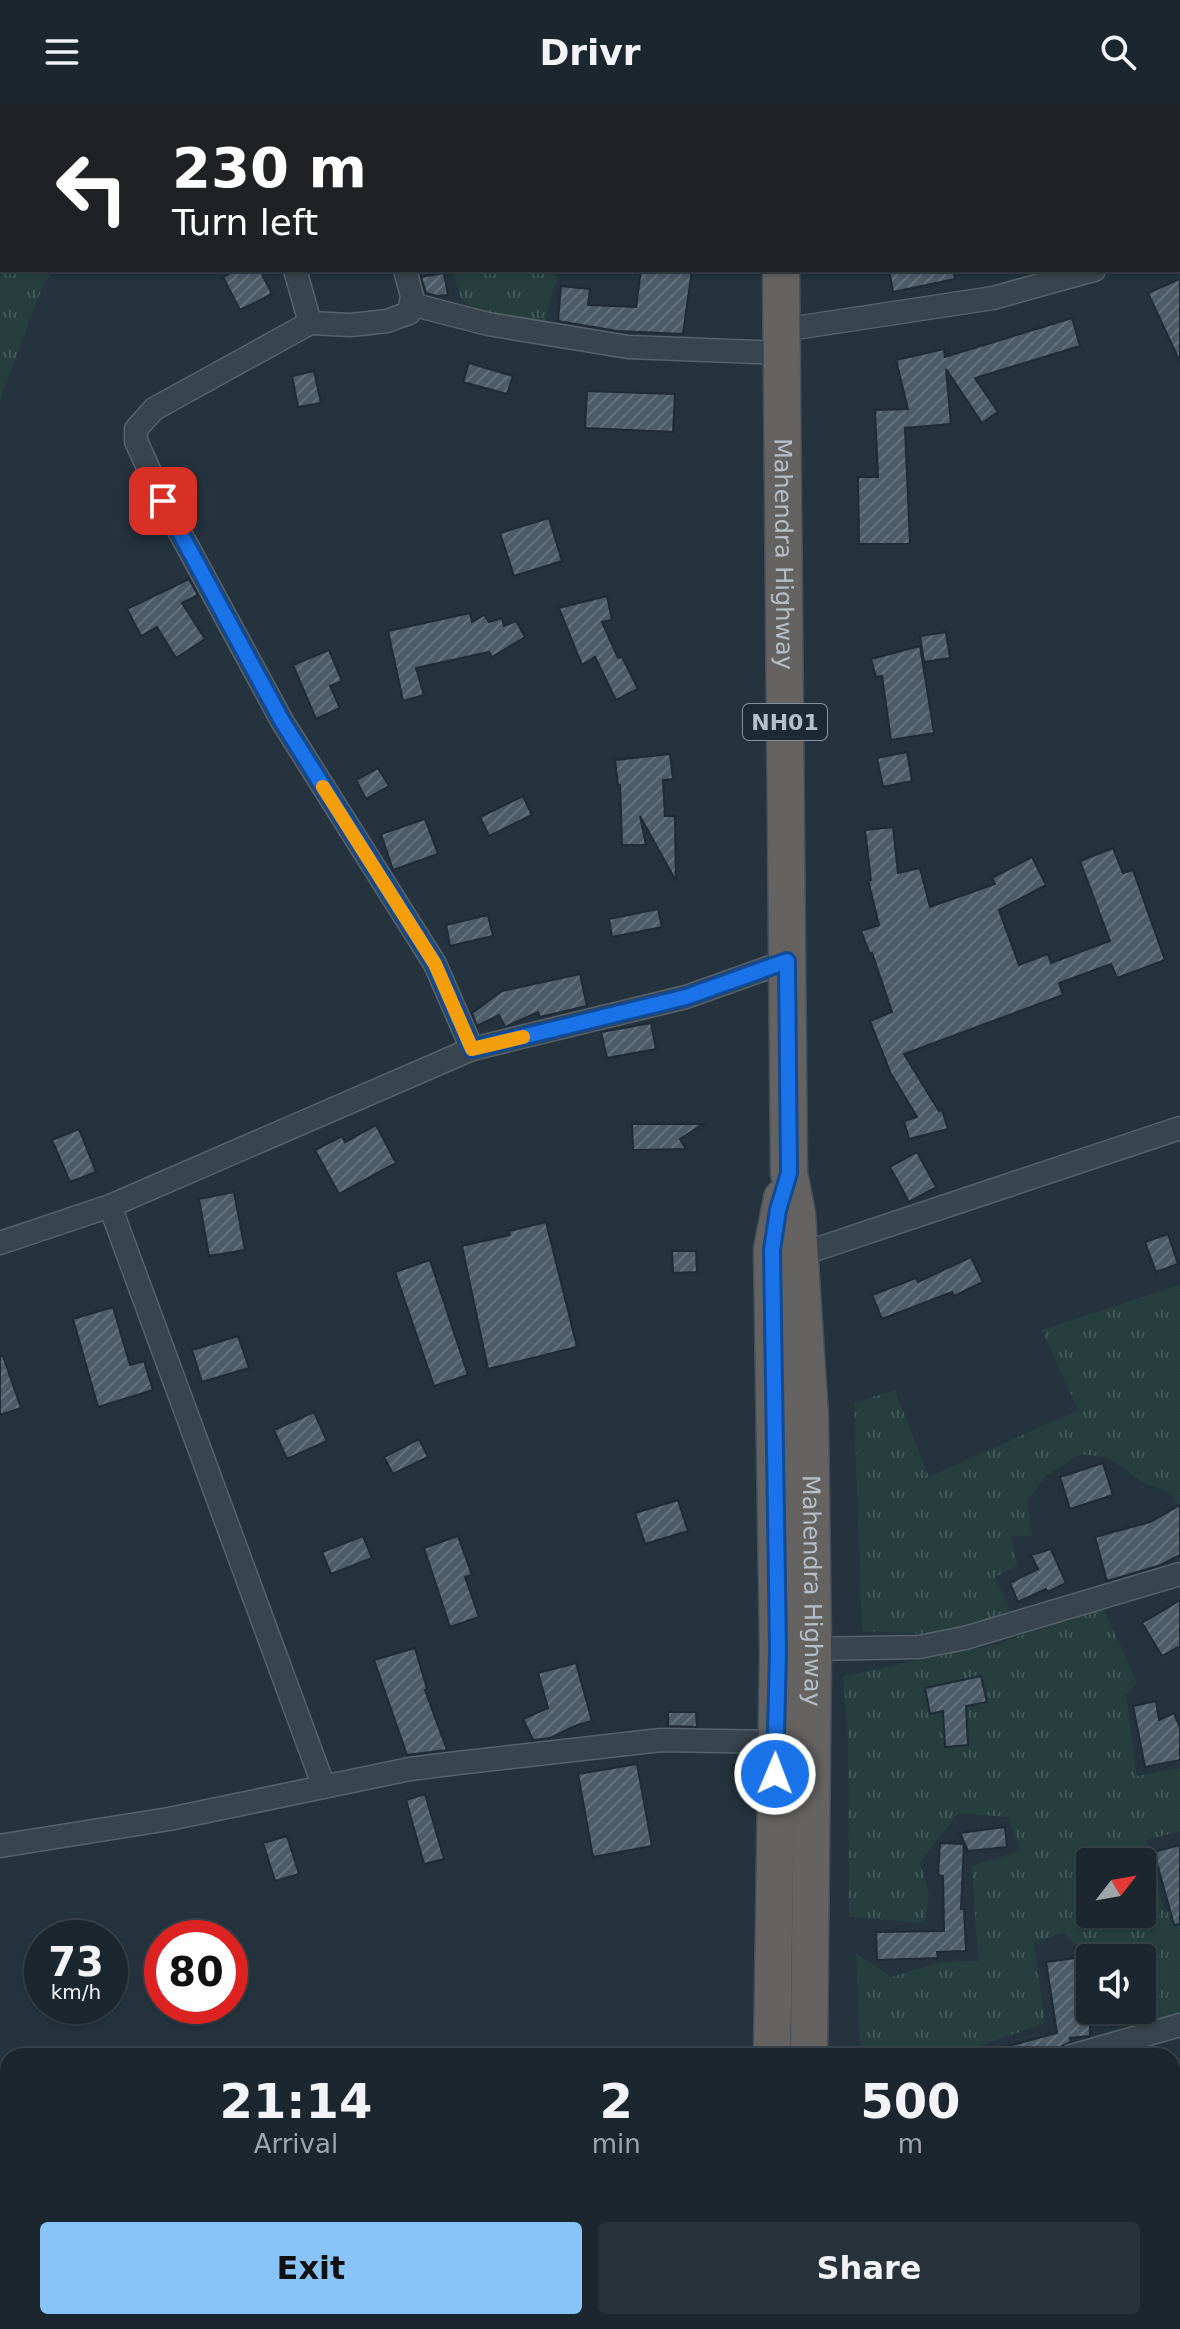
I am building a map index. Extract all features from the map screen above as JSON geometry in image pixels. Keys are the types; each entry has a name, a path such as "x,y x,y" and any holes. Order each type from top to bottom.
{"highway":[{"name":"Mahendra Highway","path":"781,272 789,1173 797,1214 810,1417 813,1649 809,2048"},
{"name":"Mahendra Highway","path":"772,2048 778,1636 772,1250 778,1210 789,1173"}],"street":[{"path":"296,272 310,323"},
{"path":"406,272 412,296 409,313 387,321 351,325 310,323 154,409 136,429 136,441 163,501 282,721 435,964 472,1049"},
{"path":"411,304 488,324 628,347 782,342 993,298 1087,272"},
{"path":"0,1243 110,1206 472,1049 686,997 787,961"},
{"path":"799,1255 1180,1128"},
{"path":"110,1206 324,1787"},
{"path":"813,1649 919,1647 965,1638 1180,1574"},
{"path":"0,1846 169,1819 410,1769 661,1740 776,1742"},
{"path":"1099,2048 1180,2025"}],"green space":[{"path":"4,272 53,272 43,285 0,400 0,278"},
{"path":"453,272 558,272 544,326 479,310 462,301"},
{"path":"1180,1285 1180,1511 1170,1492 1145,1484 1109,1458 1081,1454 1045,1476 1027,1501 1032,1536 1011,1536 1017,1566 995,1577 1013,1616 956,1635 862,1631 854,1403 895,1390 929,1477 1078,1410 1042,1330"},
{"path":"1103,1607 1137,1683 1126,1695 1137,1776 1180,1768 1180,1831 1147,1840 1149,1848 1076,1848 1076,1928 1156,1928 1156,1878 1164,1912 1180,1908 1180,2017 1156,2023 1156,1944 1076,1944 1063,1933 1034,1943 1045,2023 982,2045 982,2048 860,2048 856,1953 891,1977 942,1962 978,1961 972,1866 1020,1851 1008,1817 958,1813 920,1863 929,1894 925,1923 849,1917 848,1735 843,1676 997,1644"},
{"path":"1130,2024 1151,2024 1131,2029"}],"building":[{"path":"232,272 261,272 272,294 240,310 223,277"},
{"path":"641,272 692,272 683,334 617,331 558,321 561,286 590,289 588,305 636,307"},
{"path":"889,272 954,272 955,279 893,292"},
{"path":"444,273 448,295 426,293 421,277"},
{"path":"1180,279 1180,362 1148,293"},
{"path":"1072,318 1080,346 975,378 998,412 982,423 946,369 951,424 905,428 910,544 859,544 858,477 878,477 875,410 908,409 896,360 944,349 945,357"},
{"path":"469,363 513,376 507,394 463,382"},
{"path":"314,371 321,403 298,407 292,376"},
{"path":"587,391 675,394 673,432 585,428"},
{"path":"549,518 562,561 514,576 500,533"},
{"path":"189,579 198,595 182,603 205,639 176,658 157,627 141,636 127,609"},
{"path":"607,596 612,620 602,622 618,658 622,657 638,689 616,700 595,657 582,665 559,608"},
{"path":"470,613 472,622 484,615 489,622 502,618 504,626 516,621 525,637 492,657 489,652 416,668 424,695 403,701 388,631"},
{"path":"946,632 950,658 924,662 920,636"},
{"path":"920,646 934,733 891,740 882,676 876,677 871,659"},
{"path":"329,650 342,681 330,686 340,708 316,719 293,665"},
{"path":"907,752 912,781 883,787 877,758"},
{"path":"670,754 673,779 663,780 665,816 675,816 676,881 640,816 646,845 622,845 620,785 615,760"},
{"path":"378,768 389,786 366,799 356,780"},
{"path":"523,796 532,815 489,836 480,817"},
{"path":"425,819 438,854 393,870 381,834"},
{"path":"893,827 898,873 920,868 930,907 995,884 992,878 1032,857 1046,885 999,910 1019,965 1048,954 1051,963 1110,941 1080,861 1113,848 1123,873 1133,870 1165,960 1117,978 1111,964 1059,983 1063,995 904,1054 939,1111 942,1110 948,1129 909,1139 904,1121 917,1117 891,1074 870,1021 892,1012 872,953 861,931 879,925 868,880 871,880 865,830"},
{"path":"658,909 662,927 612,937 609,919"},
{"path":"488,915 493,936 450,946 446,925"},
{"path":"580,974 587,1006 540,1017 538,1012 505,1027 499,1015 477,1026 472,1013 502,991"},
{"path":"651,1023 656,1049 607,1058 601,1032"},
{"path":"632,1124 703,1124 680,1139 686,1149 633,1150"},
{"path":"376,1125 396,1163 339,1194 315,1150 342,1136 345,1142"},
{"path":"79,1129 96,1172 70,1182 52,1140"},
{"path":"917,1152 936,1187 909,1202 890,1167"},
{"path":"234,1192 245,1250 209,1256 199,1199"},
{"path":"546,1222 577,1347 488,1369 462,1246 510,1235 509,1231"},
{"path":"1168,1234 1178,1264 1156,1272 1145,1242"},
{"path":"672,1251 696,1251 697,1272 673,1273"},
{"path":"971,1257 983,1282 954,1296 952,1292 882,1319 872,1295 916,1278 918,1282"},
{"path":"430,1260 468,1375 434,1386 395,1272"},
{"path":"113,1307 130,1365 144,1361 153,1390 98,1407 73,1319"},
{"path":"238,1336 249,1368 202,1382 192,1350"},
{"path":"0,1356 3,1356 21,1408 0,1415"},
{"path":"314,1412 327,1441 287,1459 274,1430"},
{"path":"419,1439 428,1457 393,1474 384,1457"},
{"path":"1103,1463 1113,1495 1070,1509 1060,1477"},
{"path":"678,1500 688,1531 645,1544 635,1513"},
{"path":"1180,1505 1180,1555 1161,1565 1107,1581 1095,1537 1150,1522"},
{"path":"363,1536 372,1558 331,1574 322,1552"},
{"path":"458,1536 472,1575 465,1577 479,1617 450,1627 424,1548"},
{"path":"1051,1549 1066,1583 1018,1602 1010,1583 1038,1569 1031,1555"},
{"path":"1180,1600 1180,1646 1162,1656 1142,1623"},
{"path":"415,1648 425,1690 447,1750 407,1755 374,1660"},
{"path":"576,1663 592,1721 550,1738 533,1740 523,1719 548,1708 538,1673"},
{"path":"981,1676 987,1702 966,1706 968,1745 945,1747 943,1711 930,1714 925,1688"},
{"path":"1156,1701 1159,1720 1174,1713 1180,1728 1180,1760 1145,1767 1133,1706"},
{"path":"668,1712 696,1712 697,1727 668,1726"},
{"path":"637,1764 652,1846 593,1857 578,1774"},
{"path":"425,1794 444,1859 424,1864 406,1800"},
{"path":"1005,1827 1007,1847 968,1851 960,1833"},
{"path":"287,1836 299,1874 275,1881 263,1843"},
{"path":"940,1843 964,1844 961,1909 964,1909 966,1951 937,1952 938,1958 877,1960 876,1932 944,1931 943,1876 938,1875"},
{"path":"1180,1845 1180,1924 1174,1925 1156,1851"},
{"path":"1076,1958 1076,2024 1090,2024 1090,2036 1070,2038 1071,2042 1061,2048 1001,2048 1057,2033 1046,1962"}],"slow traffic":[{"path":"323,787 435,964 472,1049 523,1037"}],"route":[{"path":"163,501 282,721 435,964 472,1049 686,997 787,961 789,1173 778,1210 772,1250 778,1651 775,1774"}]}
